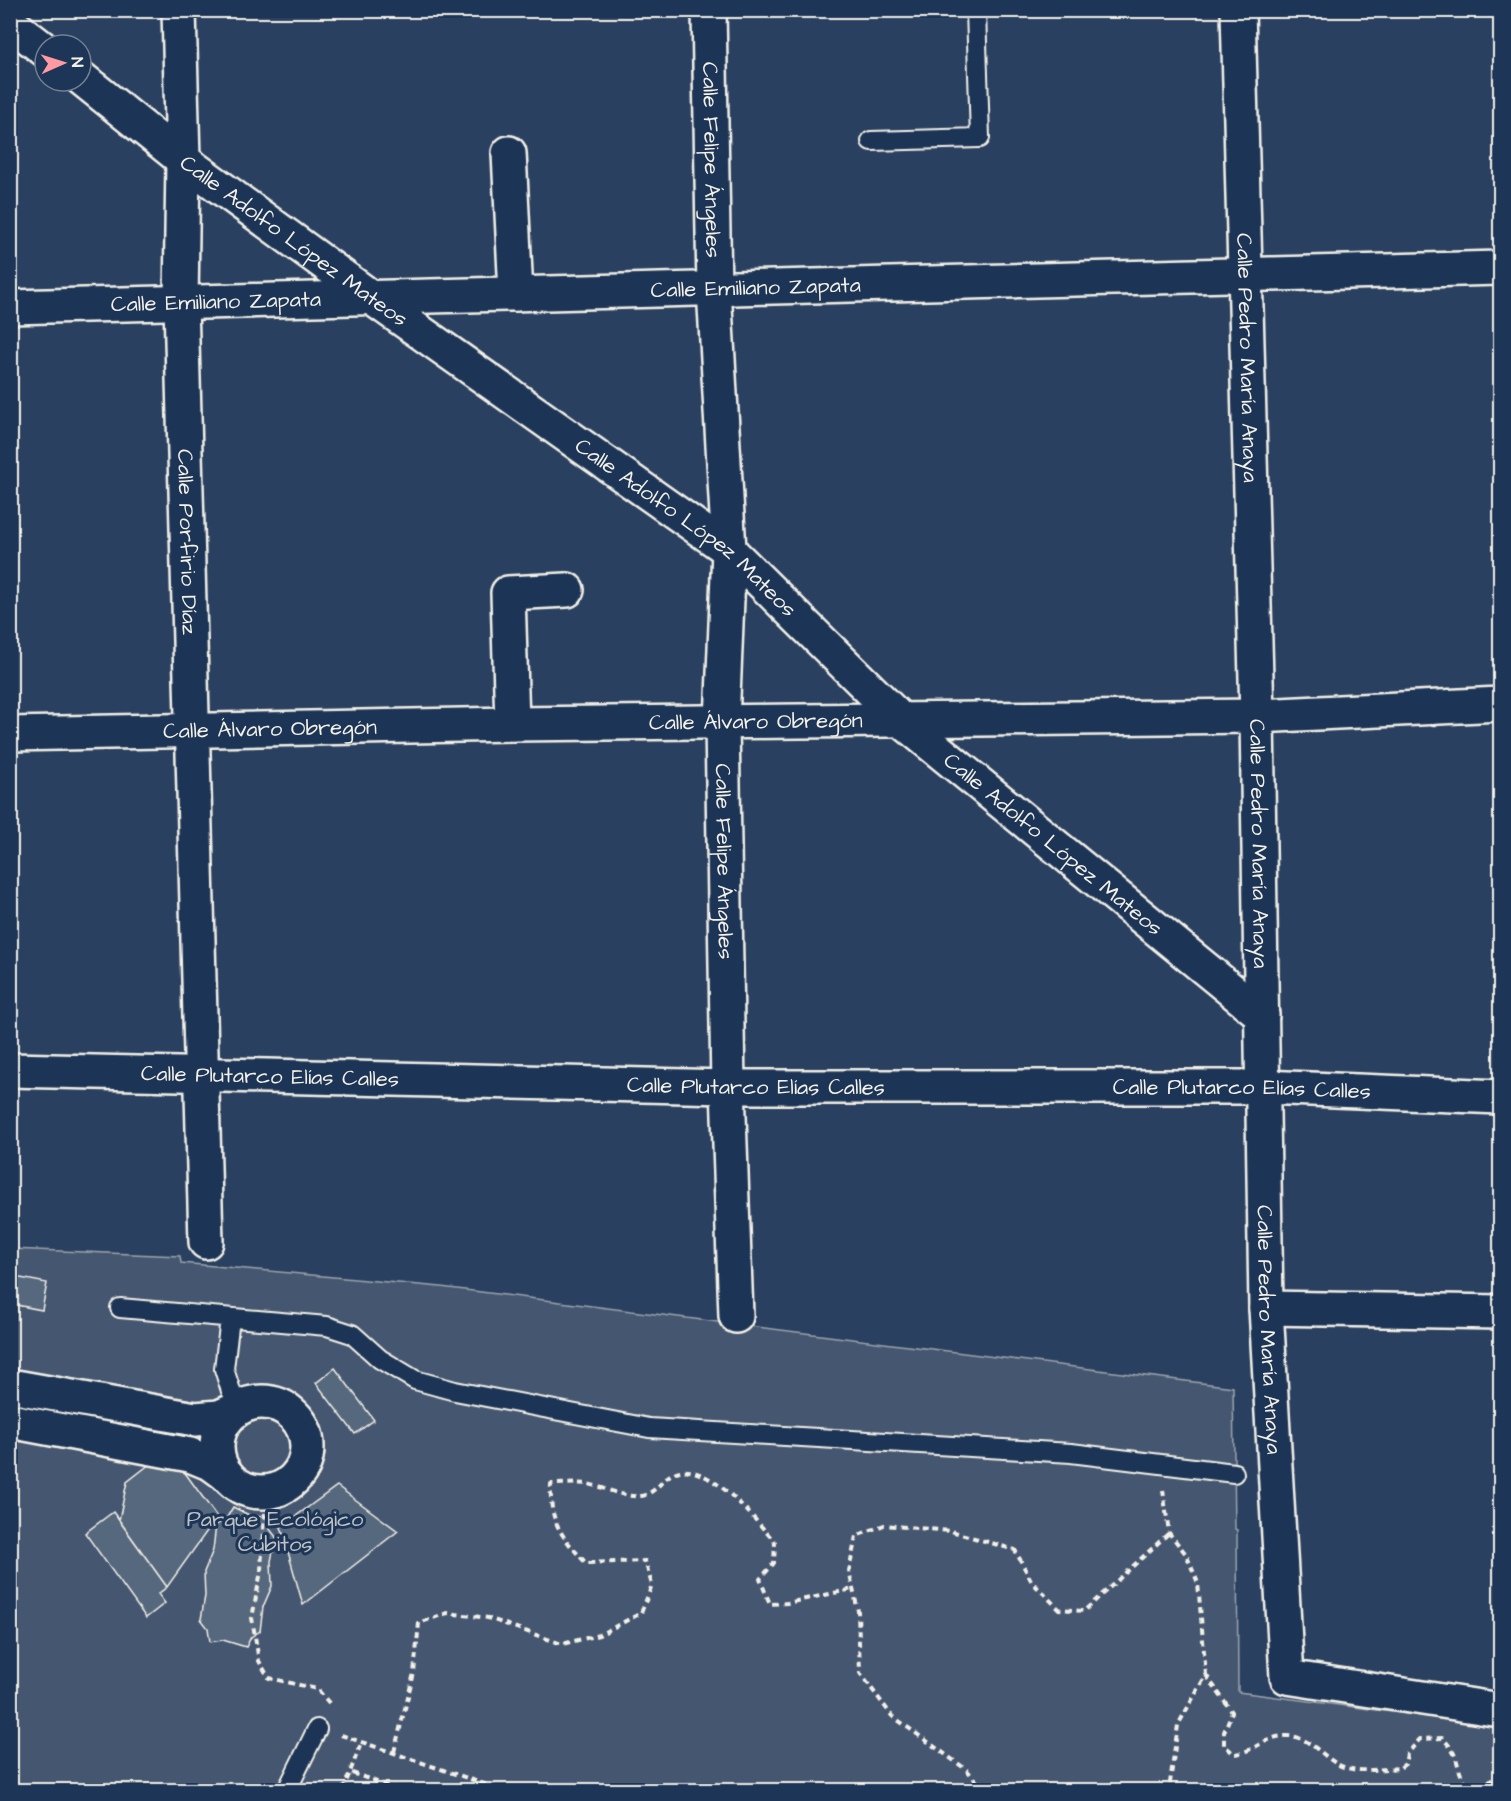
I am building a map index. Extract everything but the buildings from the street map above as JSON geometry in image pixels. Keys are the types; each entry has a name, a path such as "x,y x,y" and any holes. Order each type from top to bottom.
{"street":[{"name":"Calle Porfirio Díaz","path":"179,10 183,159 181,303 206,1242"},
{"name":"Calle Felipe Ángeles","path":"709,10 714,289 729,550 722,722 728,1087 736,1316"},
{"name":"Calle Pedro María Anaya","path":"1238,10 1257,716 1266,1308 1287,1677 1500,1710"},
{"path":"10,23 33,41"},
{"name":"Calle Adolfo López Mateos","path":"93,88 183,159 372,298 729,550 900,719 1262,1016"},
{"path":"509,153 516,294"},
{"name":"Calle Emiliano Zapata","path":"10,307 1500,268"},
{"path":"512,724 508,593 567,590"},
{"name":"Calle Álvaro Obregón","path":"10,734 512,724 1257,716 1500,704"},
{"name":"Calle Plutarco Elías Calles","path":"10,1070 728,1087 1263,1087 1500,1097"},
{"path":"1266,1308 1500,1312"},
{"path":"10,1386 195,1419 219,1417 238,1402 262,1401 276,1404 289,1411 300,1423 306,1437 306,1452 302,1467 293,1479 280,1488 265,1492 244,1488 212,1464 190,1455 15,1424"},
{"path":"227,1475 218,1455 219,1434 238,1402"}],"lane":[{"path":"871,141 980,138 976,10"},
{"path":"120,1308 327,1326 352,1334 380,1359 415,1380 455,1391 649,1428 1071,1453 1234,1473"},
{"path":"230,1318 224,1369 238,1402"},
{"path":"287,1791 317,1729"}],"path":[{"path":"1162,1465 1164,1513 1169,1533 1186,1554 1198,1583 1206,1675 1232,1712 1224,1732 1224,1745 1234,1754 1244,1754 1261,1741 1286,1736 1305,1740 1338,1764 1349,1768 1401,1768 1405,1764 1407,1754 1420,1739 1442,1738 1455,1749 1459,1773 1472,1790 1482,1788 1500,1773"},
{"path":"394,1752 414,1673 419,1623 447,1613 489,1618 562,1644 599,1635 641,1613 652,1585 645,1561 586,1563 562,1538 550,1507 551,1484 588,1484 632,1496 642,1496 656,1491 672,1473 683,1471 699,1474 731,1493 775,1542 774,1563 760,1579 770,1604 853,1589"},
{"path":"265,1492 261,1571 252,1618 259,1661 269,1678 317,1689 330,1704 317,1729 362,1741 502,1791"},
{"path":"984,1791 967,1770 892,1716 860,1673 858,1611 849,1571 856,1536 884,1525 951,1531 1015,1550 1032,1582 1059,1609 1084,1611 1169,1533"},
{"path":"1169,1791 1178,1725 1206,1675"},
{"path":"344,1791 362,1741"},
{"path":"352,1773 400,1791"}],"green space":[{"name":"Parque Ecológico Cubitos","path":"11,1249 180,1256 181,1263 441,1287 1233,1387 1238,1692 1500,1726 1500,1790 11,1790"}]}
